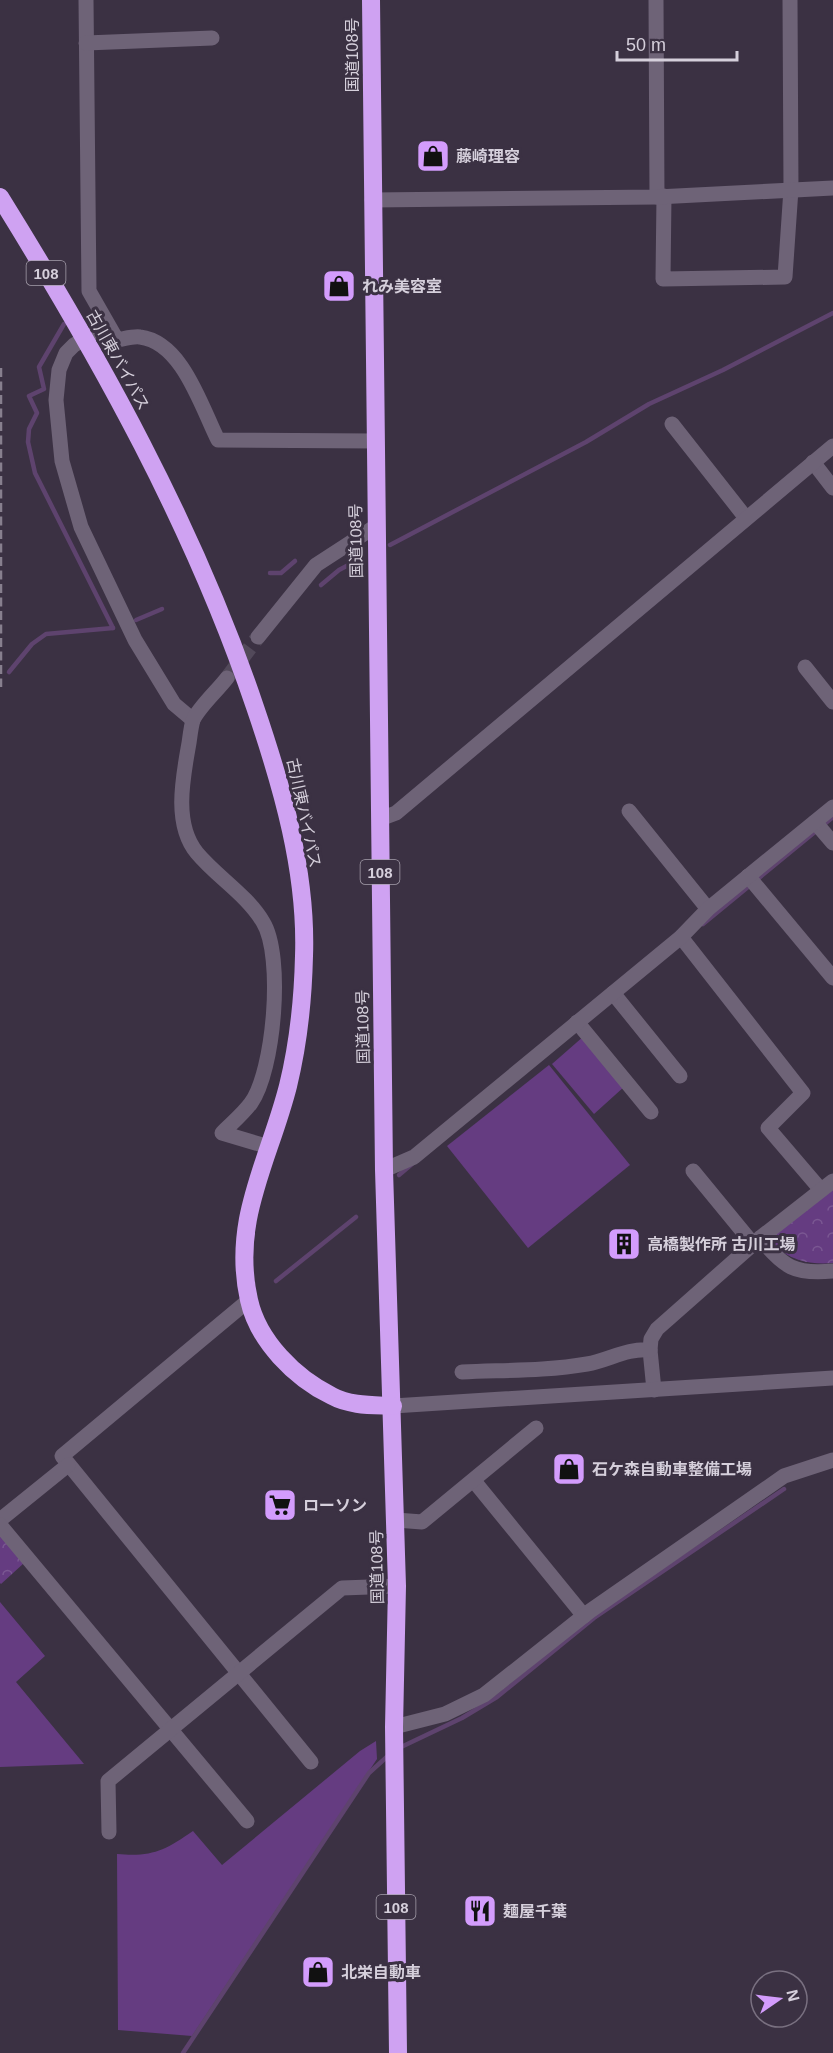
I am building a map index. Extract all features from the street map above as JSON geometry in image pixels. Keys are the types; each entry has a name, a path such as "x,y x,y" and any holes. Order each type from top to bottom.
{"highway":[{"name":"国道108号","path":"371,0 384,1170 397,1586 394,1744 398,2053"},
{"name":"古川東バイパス","path":"0,196 91,350 165,488 210,589 273,759 289,823 300,882 304,954 299,1017 288,1084 246,1215 244,1268 249,1300 268,1342 294,1370 333,1397 361,1405 393,1406"}],"street":[{"path":"86,0 89,291 117,340 139,336 161,344 177,358 218,440 375,441"},
{"path":"656,0 663,279 785,277 791,189 790,0"},
{"path":"86,42 212,38"},
{"path":"372,200 661,196 833,188"},
{"path":"108,325 74,345 66,353 59,370 56,400 62,461 81,527 135,640 174,704 193,720"},
{"path":"672,424 746,518"},
{"path":"380,819 396,813 833,446"},
{"path":"813,462 833,488"},
{"path":"258,638 316,565 376,525"},
{"path":"805,667 833,702"},
{"path":"227,678 193,720 184,770 182,803 189,842 256,912 272,942 275,961 275,992 266,1070 252,1102 222,1133 269,1147"},
{"path":"384,1170 414,1158 618,999 708,909 749,878 824,832 833,807"},
{"path":"629,811 708,909"},
{"path":"749,878 833,978"},
{"path":"654,1389 650,1350 651,1339 657,1329 757,1241 827,1185 768,1128 803,1093 681,937"},
{"path":"618,999 680,1076"},
{"path":"582,1028 651,1112"},
{"path":"693,1171 780,1263 812,1273 833,1271"},
{"path":"249,1300 62,1456 237,1674 311,1762"},
{"path":"462,1372 588,1364 617,1353 637,1349 650,1350"},
{"path":"393,1406 833,1378"},
{"path":"396,1520 422,1522 536,1428"},
{"path":"394,1744 445,1714 484,1695 584,1616 784,1476 833,1460"},
{"path":"0,1520 68,1465"},
{"path":"474,1481 584,1616"},
{"path":"0,1525 247,1821"},
{"path":"108,1832 108,1781 342,1588 397,1586"}],"green space":[{"path":"584,1036 625,1086 594,1114 552,1064"},
{"path":"549,1065 630,1165 528,1248 447,1146"},
{"path":"833,1188 833,1263 802,1261 787,1255 775,1245 776,1234"},
{"path":"0,1533 24,1563 1,1584 0,1583"},
{"path":"0,1602 45,1656 16,1682 84,1764 0,1767"},
{"path":"376,1741 377,1759 192,2036 118,2030 117,1854 157,1851 193,1831 222,1865 360,1751"}],"waterway":[{"path":"390,545 586,442 649,404 723,370 833,313"},
{"path":"64,324 39,367 44,389 29,396 37,413 29,429 28,442 35,473 113,628"},
{"path":"270,573 281,573 295,561"},
{"path":"321,585 339,570 356,561"},
{"path":"136,620 162,609"},
{"path":"9,672 32,644 46,634 113,628"},
{"path":"703,924 833,817"},
{"path":"399,1175 412,1164"},
{"path":"276,1281 356,1217"},
{"path":"399,1748 462,1718 497,1697 594,1618 784,1489"},
{"path":"183,2053 369,1773 390,1754"}],"tunnel":[{"path":"227,678 258,637"}],"railway":[{"path":"0,368 0,687"}],"place":[{"name":"藤崎理容","path":"433,156"},
{"name":"れみ美容室","path":"339,286"},
{"name":"高橋製作所 古川工場","path":"624,1244"},
{"name":"石ケ森自動車整備工場","path":"569,1469"},
{"name":"ローソン","path":"280,1505"},
{"name":"麺屋千葉","path":"480,1911"},
{"name":"北栄自動車","path":"318,1972"}]}
